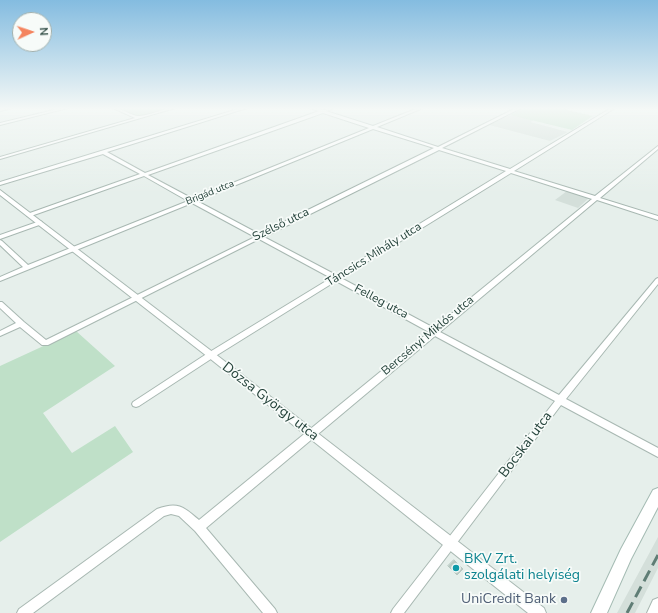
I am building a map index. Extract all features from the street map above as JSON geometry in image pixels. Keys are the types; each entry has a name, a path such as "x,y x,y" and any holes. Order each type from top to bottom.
{"main road":[{"path":"599,613 626,554 658,494"}],"street":[{"path":"0,158 74,137"},
{"path":"0,184 153,137"},
{"path":"29,215 250,137"},
{"name":"Brigád utca","path":"0,278 348,137"},
{"path":"402,137 658,218"},
{"name":"Szélső utca","path":"21,324 44,343 460,137"},
{"name":"Táncsics Mihály utca","path":"136,404 211,355 566,137"},
{"name":"Bercsényi Miklós utca","path":"199,527 658,147"},
{"name":"Felleg utca","path":"103,152 193,199 658,453"},
{"name":"Dózsa György utca","path":"0,192 452,543 539,613"},
{"path":"0,237 40,223"},
{"path":"0,242 27,268"},
{"name":"Bocskai utca","path":"397,613 561,399 658,280"},
{"path":"0,304 21,324 0,334"},
{"path":"22,613 161,512 171,509 182,512 199,527 270,613"},
{"path":"654,613 658,605"}],"shaded area":[{"path":"533,137 559,137 550,141"},
{"path":"567,191 589,198 578,208 555,200"},
{"path":"658,537 658,568 635,613 617,613"}],"green space":[{"path":"76,331 115,366 43,413 72,453 115,426 133,452 0,542 0,366"}],"building":[{"name":"BKV Zrt. szolgálati helyiség","path":"454,560 463,569 457,575 448,566"}],"railway":[{"path":"627,613 658,555"}],"place":[{"name":"BKV Zrt. szolgálati helyiség","path":"456,568"},
{"name":"UniCredit Bank","path":"564,600"}]}
